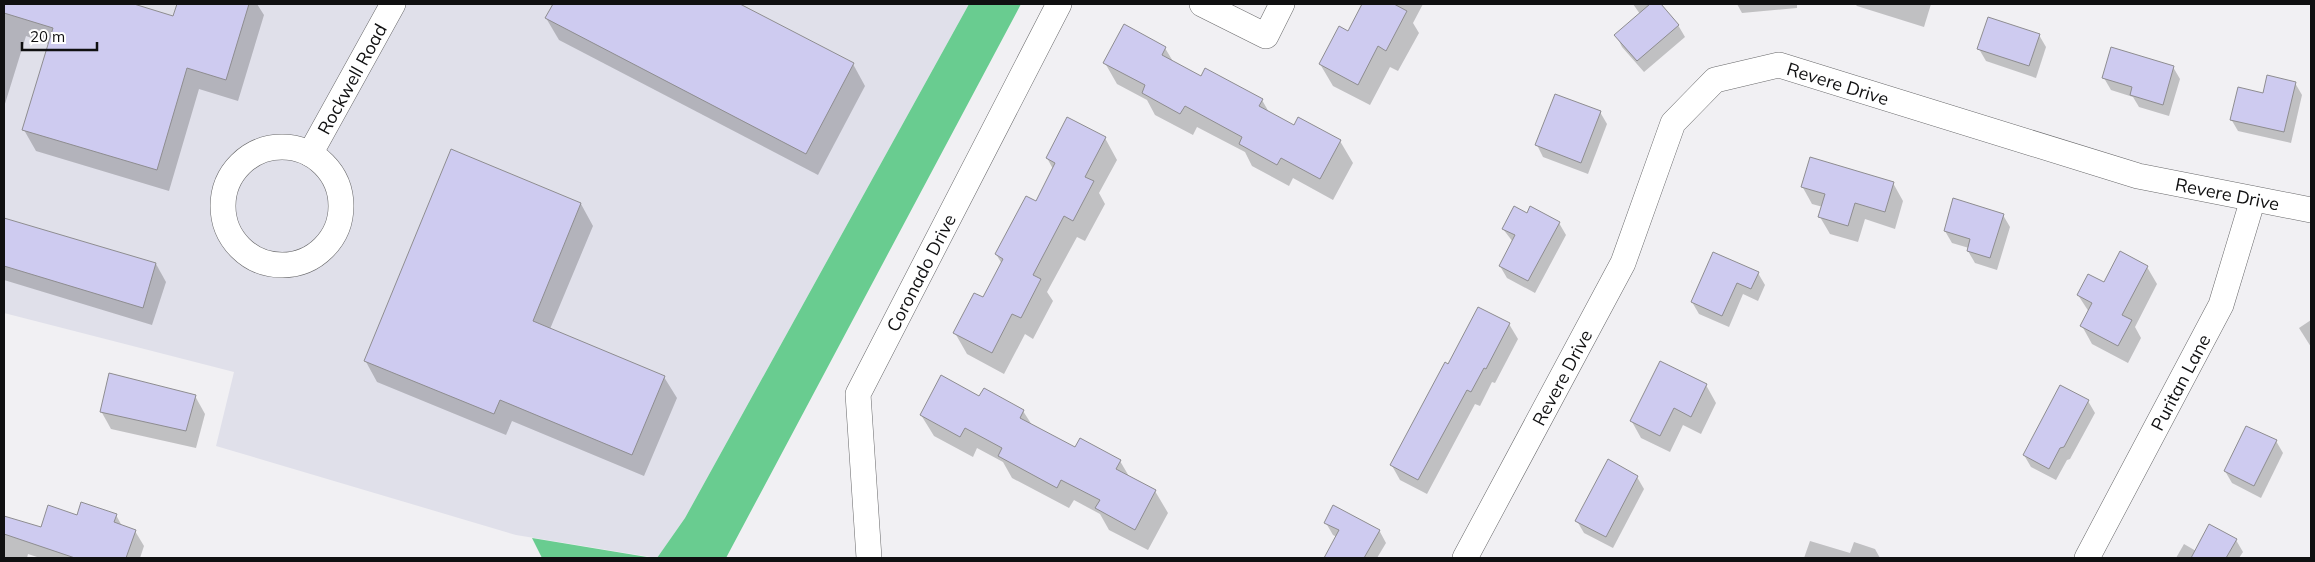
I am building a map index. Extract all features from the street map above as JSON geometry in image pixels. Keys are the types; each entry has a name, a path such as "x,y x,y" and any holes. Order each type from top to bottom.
{"street":[{"name":"Rockwell Road","path":"310,154 393,4"},
{"name":"Coronado Drive","path":"870,558 858,394 1059,4"},
{"path":"1214,6 1266,36 1282,4"},
{"name":"Revere Drive","path":"1468,558 1623,262 1673,123 1715,80 1779,65 2138,176 2311,210"},
{"name":"Rockwell Road","path":"288,147 310,154 328,168 339,189 342,212 335,234 320,252 300,263 277,265 254,259 236,244 225,224 223,201 230,178 244,160 265,149 288,147"},
{"name":"Puritan Lane","path":"2087,558 2220,306 2253,199"}],"shaded area":[{"path":"4,4 969,4 685,518 657,558 516,535 216,446 234,372 4,313"}],"green space":[{"path":"969,4 1021,4 726,558 657,558 685,518"},
{"path":"532,538 653,558 542,558"}],"building":[{"path":"4,4 134,4 173,16 177,4 249,4 226,80 187,68 157,170 22,130 53,28 4,13"},
{"path":"553,4 740,4 854,63 806,154 545,18"},
{"path":"1362,4 1394,4 1407,11 1386,51 1378,46 1358,85 1319,64 1339,26 1348,31"},
{"path":"1650,4 1661,4 1679,25 1637,61 1614,35"},
{"path":"1988,17 2040,34 2029,66 1977,49"},
{"path":"1124,24 1166,47 1162,55 1201,76 1205,68 1263,99 1259,106 1294,125 1298,117 1341,140 1320,179 1281,158 1277,165 1239,144 1242,137 1185,106 1180,114 1142,93 1145,85 1103,63"},
{"path":"2111,47 2174,66 2163,105 2130,95 2132,87 2102,78"},
{"path":"2267,75 2296,82 2284,132 2230,120 2238,87 2263,93"},
{"path":"1555,94 1601,111 1581,163 1535,145"},
{"path":"1067,117 1106,137 1085,177 1094,181 1073,221 1064,216 1033,275 1041,279 1021,318 1012,314 992,353 953,333 974,293 983,297 1003,259 995,254 1026,196 1036,201 1055,163 1046,158"},
{"path":"451,149 581,203 533,321 665,376 632,455 500,400 494,414 364,361"},
{"path":"1810,157 1894,182 1885,212 1855,203 1848,226 1818,217 1825,194 1801,187"},
{"path":"1953,198 2004,214 1990,258 1967,251 1970,239 1944,231"},
{"path":"1514,206 1527,213 1530,206 1560,222 1528,281 1499,266 1515,235 1502,229"},
{"path":"4,218 156,263 143,308 4,266"},
{"path":"2120,251 2148,266 2122,315 2132,320 2118,346 2080,326 2092,303 2077,295 2088,274 2104,282"},
{"path":"1713,252 1759,272 1751,289 1737,283 1722,316 1691,302"},
{"path":"1478,307 1510,323 1486,369 1484,368 1471,392 1467,390 1418,480 1390,465 1445,362 1448,364"},
{"path":"1660,361 1707,384 1691,417 1674,408 1660,436 1630,421"},
{"path":"109,373 196,395 186,431 100,412"},
{"path":"941,375 979,396 984,388 1024,410 1020,418 1075,447 1080,438 1121,460 1116,469 1156,490 1135,530 1095,508 1100,500 1061,480 1057,488 998,456 1002,448 965,428 960,437 920,415"},
{"path":"2060,385 2089,400 2064,447 2060,448 2049,469 2023,455"},
{"path":"2246,426 2277,440 2254,486 2224,471"},
{"path":"1608,459 1638,476 1606,537 1575,521"},
{"path":"81,502 117,514 114,522 136,530 126,558 75,558 4,534 4,516 41,527 48,505 77,515"},
{"path":"1333,505 1380,530 1364,558 1324,558 1339,530 1324,523"},
{"path":"2209,524 2237,539 2226,558 2191,558"}]}
